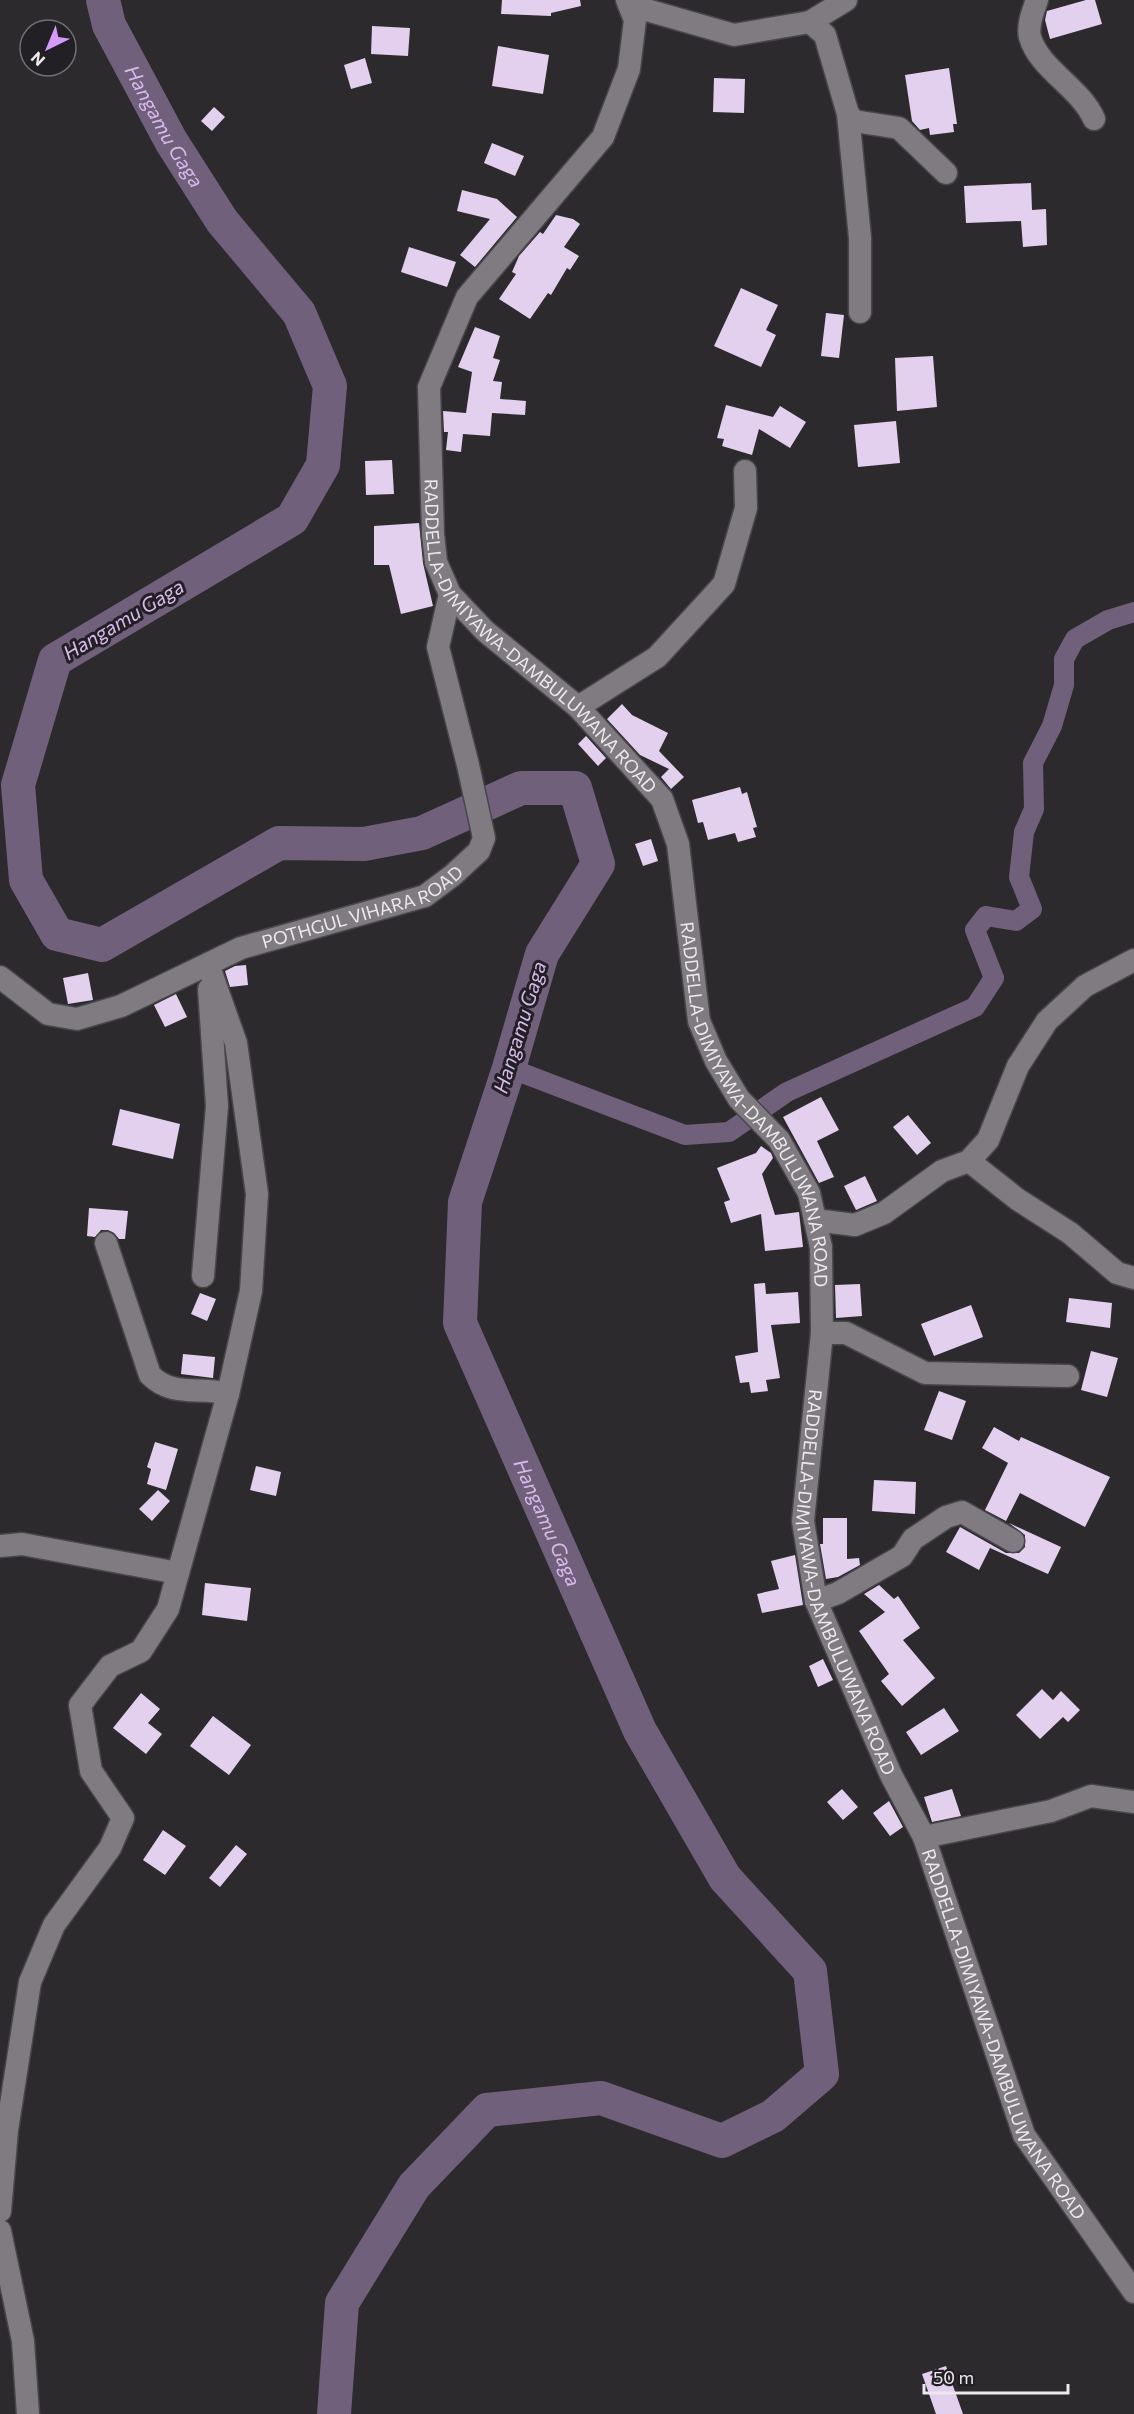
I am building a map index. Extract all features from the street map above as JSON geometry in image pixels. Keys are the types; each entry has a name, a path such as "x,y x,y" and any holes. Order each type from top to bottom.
{"street":[{"path":"628,3 734,35 810,22 846,0"},
{"path":"1037,0 1031,16 1029,36 1039,55 1088,104 1094,119"},
{"name":"RADDELLA-DIMIYAWA-DAMBULUWANA ROAD","path":"628,3 634,20 629,69 603,137 467,297 429,387 433,534 436,562 450,594 484,631 578,708 662,799 678,844 699,1021 716,1061 739,1099 779,1140 809,1193 821,1247 822,1333 803,1521 816,1601 891,1775 924,1837 1024,2134 1134,2292"},
{"path":"810,22 825,35 848,114 860,238 860,312"},
{"path":"848,114 855,121 899,128 946,173"},
{"path":"578,708 657,657 724,584 746,508 745,471"},
{"name":"POTHGUL VIHARA ROAD","path":"0,977 48,1014 77,1018 121,1006 241,948 425,896 479,852 484,838 438,647 450,594"},
{"path":"815,1220 855,1225 884,1213 942,1171 969,1161 988,1140 1018,1066 1047,1021 1085,986 1134,960"},
{"path":"203,1276 217,1106 208,964"},
{"path":"0,2211 4,2136 30,1982 54,1925 110,1848 123,1818 91,1771 80,1705 110,1666 141,1651 168,1609 228,1394 251,1291 256,1194 236,1043 208,964"},
{"path":"969,1161 1017,1199 1070,1233 1117,1273 1134,1278"},
{"path":"106,1243 150,1375 159,1384 180,1390 212,1389 228,1394"},
{"path":"822,1333 846,1333 926,1373 1068,1376"},
{"path":"816,1601 838,1593 902,1556 913,1539 946,1517 962,1512 1013,1541"},
{"path":"0,1546 22,1544 178,1573"},
{"path":"924,1837 1051,1811 1091,1796 1134,1802"},
{"path":"0,2231 23,2341 28,2414"}],"building":[{"path":"502,0 580,0 581,6 551,13 551,16 501,14"},
{"path":"1086,0 1095,0 1102,24 1050,39 1045,20 1047,11"},
{"path":"372,26 410,28 408,56 371,54"},
{"path":"498,46 549,55 543,94 492,86"},
{"path":"365,58 372,83 351,89 344,65"},
{"path":"949,68 957,124 953,124 954,132 930,135 929,128 920,130 912,121 905,75"},
{"path":"714,78 745,79 744,113 713,112"},
{"path":"214,107 225,117 212,131 201,121"},
{"path":"492,143 524,156 515,176 484,163"},
{"path":"1031,183 1032,210 1046,209 1047,245 1023,247 1021,221 966,223 964,186"},
{"path":"462,190 497,199 517,217 475,267 460,255 490,219 457,211"},
{"path":"556,215 573,219 580,224 564,247 579,256 570,270 567,268 551,295 548,293 530,319 499,299 516,274 512,272 519,256 540,232 543,234"},
{"path":"409,247 456,262 447,287 401,272"},
{"path":"741,288 778,305 766,330 776,335 761,367 714,346"},
{"path":"826,313 844,315 839,358 821,356"},
{"path":"475,327 500,336 493,358 500,360 493,381 502,382 500,399 526,401 525,415 492,413 490,436 463,434 461,452 446,450 448,432 444,432 443,411 466,413 472,372 458,367"},
{"path":"933,356 937,407 897,411 895,358"},
{"path":"726,405 773,417 780,406 806,422 790,448 759,429 752,455 722,446 724,439 717,438"},
{"path":"896,421 900,463 858,467 854,425"},
{"path":"392,460 394,494 366,495 365,461"},
{"path":"419,523 423,563 433,606 401,614 389,565 374,565 374,526"},
{"path":"622,704 632,715 668,733 659,751 684,777 671,789 661,777 669,769 640,755 607,719"},
{"path":"586,736 606,758 598,766 578,744"},
{"path":"740,787 742,794 747,792 757,827 753,828 756,837 738,842 735,833 708,840 703,822 698,823 692,800"},
{"path":"651,839 658,861 643,866 635,844"},
{"path":"246,965 248,985 230,987 225,971 235,966"},
{"path":"88,973 93,1000 68,1004 63,978"},
{"path":"176,994 187,1017 165,1027 154,1005"},
{"path":"821,1097 839,1130 817,1141 834,1177 819,1183 783,1117"},
{"path":"120,1109 180,1124 173,1159 112,1145"},
{"path":"908,1115 931,1143 917,1155 893,1127"},
{"path":"761,1146 771,1153 773,1158 762,1174 775,1215 799,1212 803,1247 765,1251 761,1214 731,1223 724,1202 730,1200 717,1168 756,1153"},
{"path":"865,1176 877,1201 856,1210 844,1186"},
{"path":"89,1208 128,1211 125,1239 119,1239 108,1230 101,1230 95,1237 87,1236"},
{"path":"765,1283 766,1294 798,1292 800,1323 771,1325 780,1378 766,1380 768,1391 751,1393 749,1382 740,1383 735,1356 758,1352 754,1284"},
{"path":"860,1284 862,1316 836,1318 835,1285"},
{"path":"200,1293 216,1299 207,1321 191,1314"},
{"path":"1069,1298 1112,1303 1110,1328 1066,1322"},
{"path":"971,1305 983,1337 934,1356 921,1324"},
{"path":"1091,1351 1118,1358 1107,1397 1081,1390"},
{"path":"183,1354 215,1357 213,1378 181,1374"},
{"path":"939,1391 966,1401 952,1440 924,1430"},
{"path":"994,1427 1019,1441 1021,1437 1110,1477 1085,1527 1020,1493 1006,1521 985,1510 1008,1463 982,1448"},
{"path":"155,1442 178,1449 166,1490 147,1484 151,1469 147,1467"},
{"path":"256,1466 281,1472 276,1496 250,1490"},
{"path":"874,1480 916,1482 915,1514 872,1511"},
{"path":"158,1490 170,1501 152,1521 139,1509"},
{"path":"823,1518 847,1518 847,1559 859,1558 860,1565 838,1577 826,1579 820,1544 823,1544"},
{"path":"1009,1523 1061,1547 1048,1574 990,1548 979,1570 946,1552 960,1527 1006,1553 1019,1553 1025,1547 1025,1535"},
{"path":"795,1555 803,1605 762,1613 757,1594 779,1589 771,1561"},
{"path":"205,1583 251,1588 247,1621 202,1615"},
{"path":"879,1585 894,1599 898,1596 920,1628 903,1640 935,1678 902,1706 881,1681 889,1674 859,1631 885,1612 864,1594"},
{"path":"823,1659 833,1680 818,1687 809,1666"},
{"path":"1042,1689 1053,1700 1061,1691 1080,1710 1068,1722 1063,1717 1040,1739 1016,1715"},
{"path":"141,1693 160,1709 148,1723 162,1734 146,1754 113,1728"},
{"path":"944,1708 959,1731 921,1755 906,1732"},
{"path":"213,1716 251,1745 229,1775 190,1746"},
{"path":"842,1789 858,1807 843,1820 827,1802"},
{"path":"952,1789 961,1816 932,1822 924,1797"},
{"path":"889,1801 903,1827 890,1836 873,1813"},
{"path":"163,1830 186,1846 165,1875 143,1860"},
{"path":"236,1845 247,1854 220,1887 209,1878"},
{"path":"946,2366 963,2414 936,2414 922,2374"}],"waterway":[{"name":"Hangamu Gaga","path":"103,0 109,25 171,141 222,221 299,313 330,386 323,465 292,519 55,660 18,785 26,880 57,934 102,945 279,843 364,844 422,833 521,788 575,788 598,864 542,954 509,1068 465,1202 460,1323 640,1731 725,1878 810,1971 822,2074 773,2116 722,2141 601,2098 487,2110 414,2186 342,2303 334,2414"},
{"path":"509,1068 685,1135 729,1132 787,1092 975,1007 994,978 975,930 986,916 1016,921 1032,909 1019,877 1024,832 1034,809 1033,763 1052,726 1064,685 1064,659 1075,639 1108,620 1134,612"}]}
